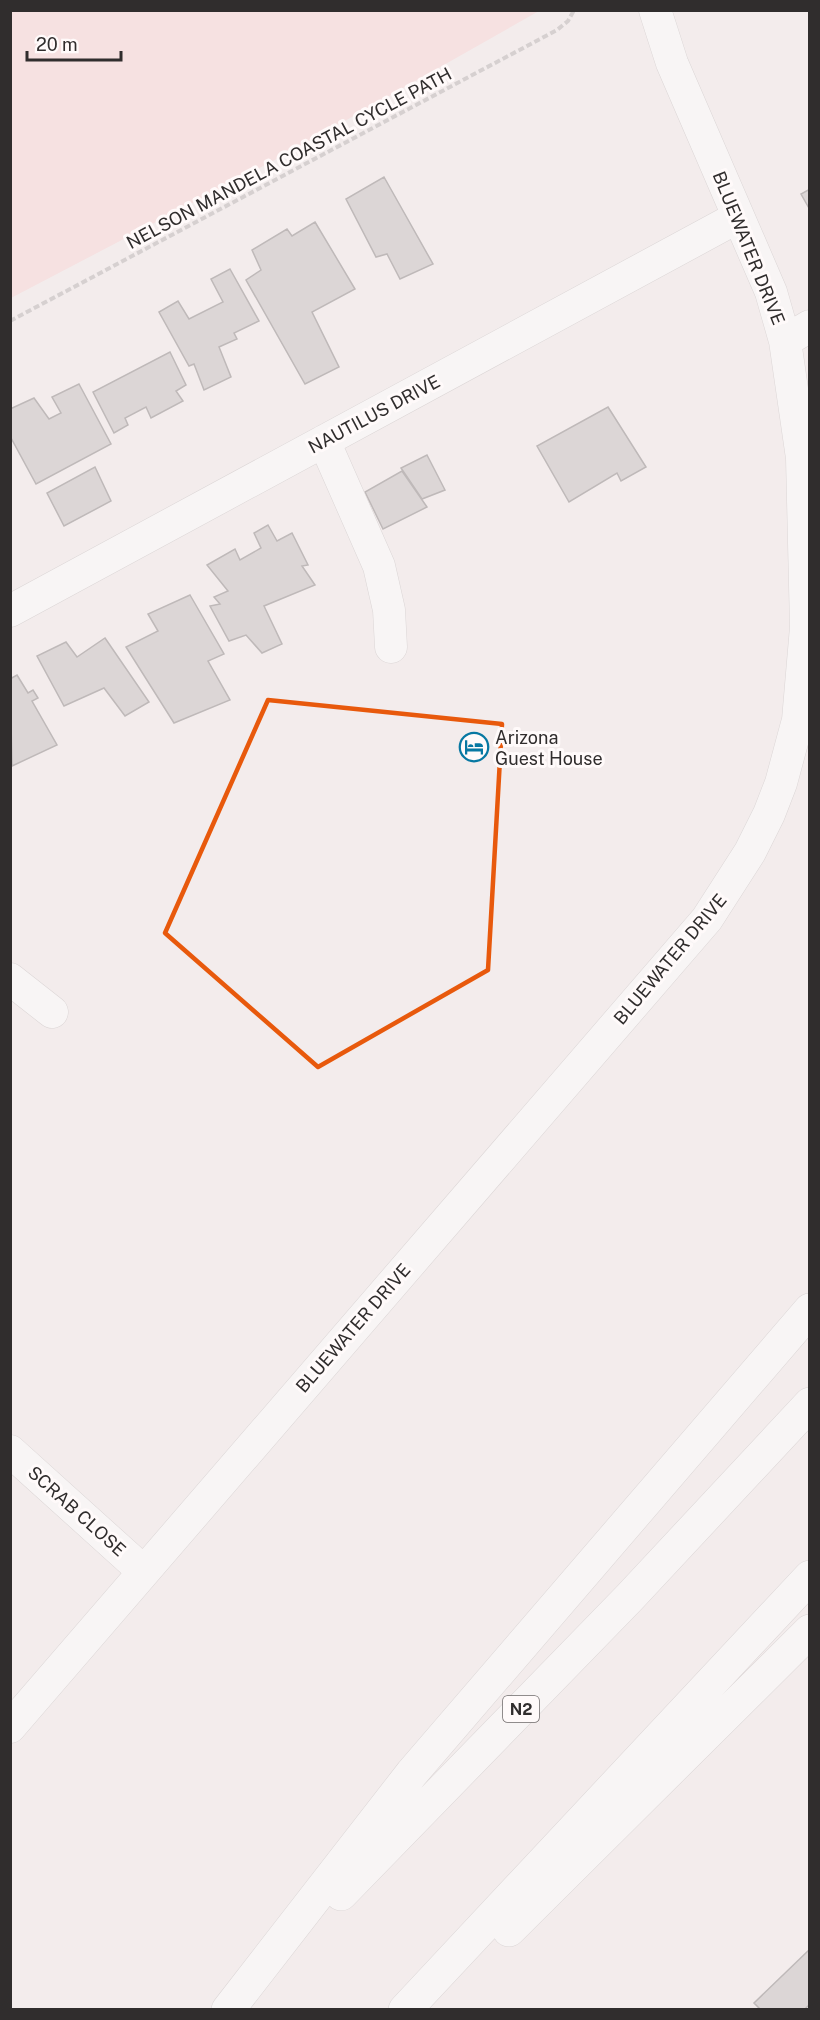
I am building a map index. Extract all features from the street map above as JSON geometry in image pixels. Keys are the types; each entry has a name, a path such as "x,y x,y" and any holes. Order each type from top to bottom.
{"highway":[{"path":"229,2010 412,1773 810,1310"},
{"name":"N2","path":"229,2010 630,1597 810,1404"},
{"path":"405,2010 810,1577"},
{"path":"426,2010 810,1631"}],"street":[{"name":"BLUEWATER DRIVE","path":"10,1727 707,919 750,852 781,783 801,700 806,627 806,457 797,333 771,292 738,217 672,63 655,10"},
{"name":"NAUTILUS DRIVE","path":"10,611 738,217"},
{"path":"324,441 379,566 389,610 391,647"},
{"path":"10,979 52,1012"},
{"name":"SCRAB CLOSE","path":"10,1452 143,1571"}],"path":[{"name":"NELSON MANDELA COASTAL CYCLE PATH","path":"10,321 557,30 568,21 574,10"}],"highlighted area":[{"path":"268,700 502,724 488,970 318,1067 165,933"}],"shaded area":[{"path":"11,10 539,11 290,152 11,298"}],"building":[{"path":"384,177 433,264 400,279 387,254 376,257 346,199"},
{"path":"810,189 810,210 801,194"},
{"path":"315,222 355,289 312,312 339,367 305,384 246,280 261,270 252,250 287,229 292,236"},
{"path":"230,269 259,321 234,333 237,339 219,347 231,377 204,390 194,364 189,366 159,312 178,301 189,319 223,302 211,279"},
{"path":"170,352 186,385 176,391 183,401 151,418 146,407 125,418 128,425 114,433 93,392"},
{"path":"79,384 111,444 36,484 10,436 10,409 34,398 49,419 61,413 52,397"},
{"path":"608,407 646,467 621,481 617,473 569,502 537,446"},
{"path":"427,455 445,490 422,499 401,468"},
{"path":"95,467 111,501 64,526 47,493"},
{"path":"402,471 427,507 383,529 365,492"},
{"path":"268,525 277,541 292,533 308,565 302,566 315,585 264,606 282,644 262,653 246,635 229,641 210,606 220,604 214,597 228,591 207,565 235,549 240,560 261,548 254,533"},
{"path":"190,595 224,654 208,661 230,700 174,723 126,647 158,631 148,614"},
{"path":"105,638 149,702 125,716 104,688 64,706 37,656 66,642 77,657"},
{"path":"17,675 28,693 33,690 38,698 32,701 57,745 12,766 10,679"},
{"path":"810,1949 810,2004 804,2010 761,2010 754,2003"}],"place":[{"name":"Arizona Guest House","path":"474,747"}]}
